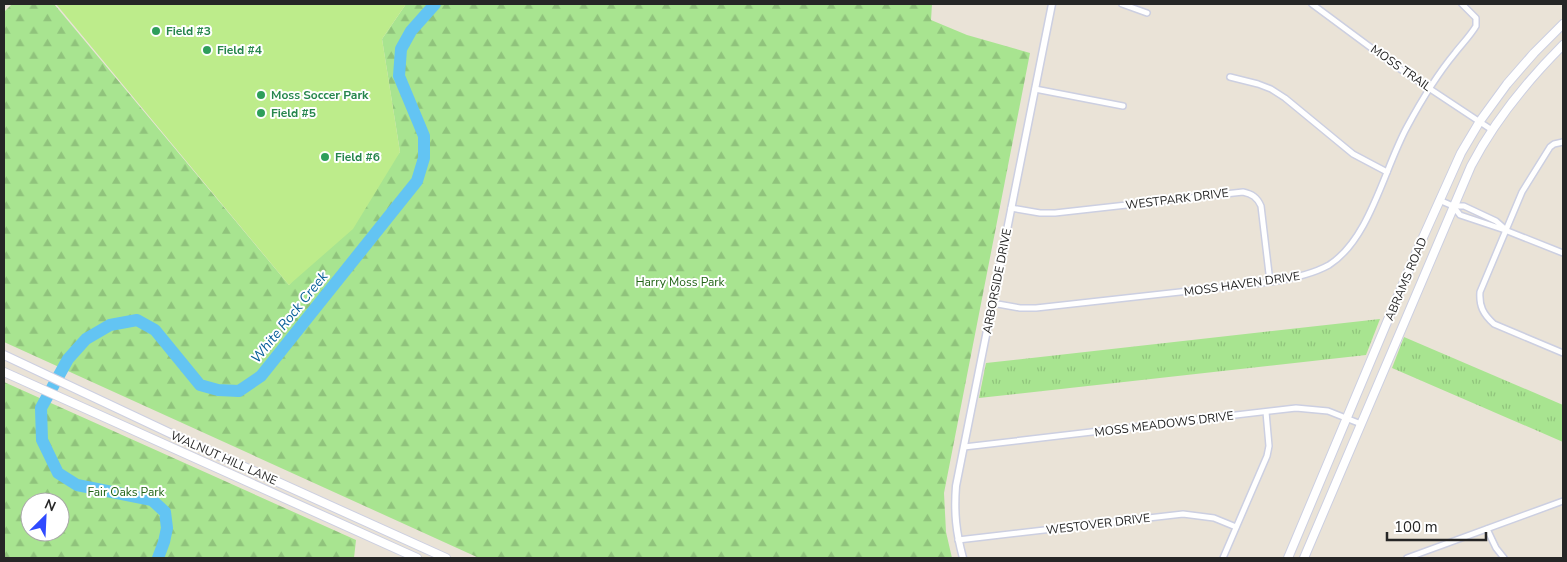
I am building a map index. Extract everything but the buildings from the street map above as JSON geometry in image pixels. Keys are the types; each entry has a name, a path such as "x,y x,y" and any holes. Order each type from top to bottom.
{"main road":[{"name":"ABRAMS ROAD","path":"1288,558 1439,200 1461,153 1499,94 1524,63 1563,24"},
{"name":"ABRAMS ROAD","path":"1304,558 1453,206 1472,166 1492,130 1524,86 1563,45"},
{"name":"WALNUT HILL LANE","path":"4,355 277,482 444,557"},
{"name":"WALNUT HILL LANE","path":"4,372 417,558"}],"street":[{"name":"ARBORSIDE DRIVE","path":"963,558 954,512 956,486 1052,4"},
{"path":"1122,4 1147,13"},
{"name":"MOSS TRAIL","path":"1312,4 1397,67 1492,130"},
{"name":"MOSS HAVEN DRIVE","path":"992,303 1020,308 1036,308 1270,282 1308,274 1327,266 1342,254 1356,238 1406,129 1429,89 1476,26 1476,18 1462,4"},
{"path":"1230,77 1271,89 1285,98 1353,154 1386,172"},
{"path":"1035,88 1123,106"},
{"path":"1563,142 1550,147 1522,192 1480,292 1481,308 1486,317 1494,324 1563,353"},
{"name":"WESTPARK DRIVE","path":"1011,208 1040,213 1055,213 1243,192 1250,193 1255,196 1261,206 1270,282"},
{"path":"1439,200 1453,206 1464,206 1496,221 1505,230"},
{"path":"1453,206 1460,215 1505,230 1563,254"},
{"name":"MOSS MEADOWS DRIVE","path":"964,447 1296,408 1313,408 1328,411 1361,424"},
{"path":"1223,558 1269,446 1266,412"},
{"path":"1407,558 1563,501"},
{"name":"WESTOVER DRIVE","path":"958,540 1183,514 1214,518 1236,527"},
{"path":"1487,529 1496,548 1504,558"}],"green space":[{"name":"Harry Moss Park","path":"12,4 54,4 289,285 400,152 382,39 406,4 932,4 931,20 967,35 1030,53 944,493 946,532 952,558 479,558 4,342 4,12"},
{"name":"Moss Soccer Park","path":"56,4 406,4 382,39 400,152 353,229 289,285"},
{"path":"1380,319 1366,355 979,398 986,363"},
{"path":"1404,337 1563,405 1563,442 1392,368"},
{"name":"Fair Oaks Park","path":"4,382 356,540 354,558 4,558"}],"waterway":[{"name":"White Rock Creek","path":"158,558 167,528 165,512 152,500 77,485 58,473 42,440 41,408 68,359 86,339 110,325 137,320 155,330 200,385 218,390 239,391 261,376 417,181 424,158 424,136 399,76 401,49 411,31 435,4"}],"place":[{"name":"Field #3","path":"156,31"},
{"name":"Field #4","path":"207,50"},
{"name":"Moss Soccer Park","path":"261,95"},
{"name":"Field #5","path":"261,113"},
{"name":"Field #6","path":"325,157"}]}
